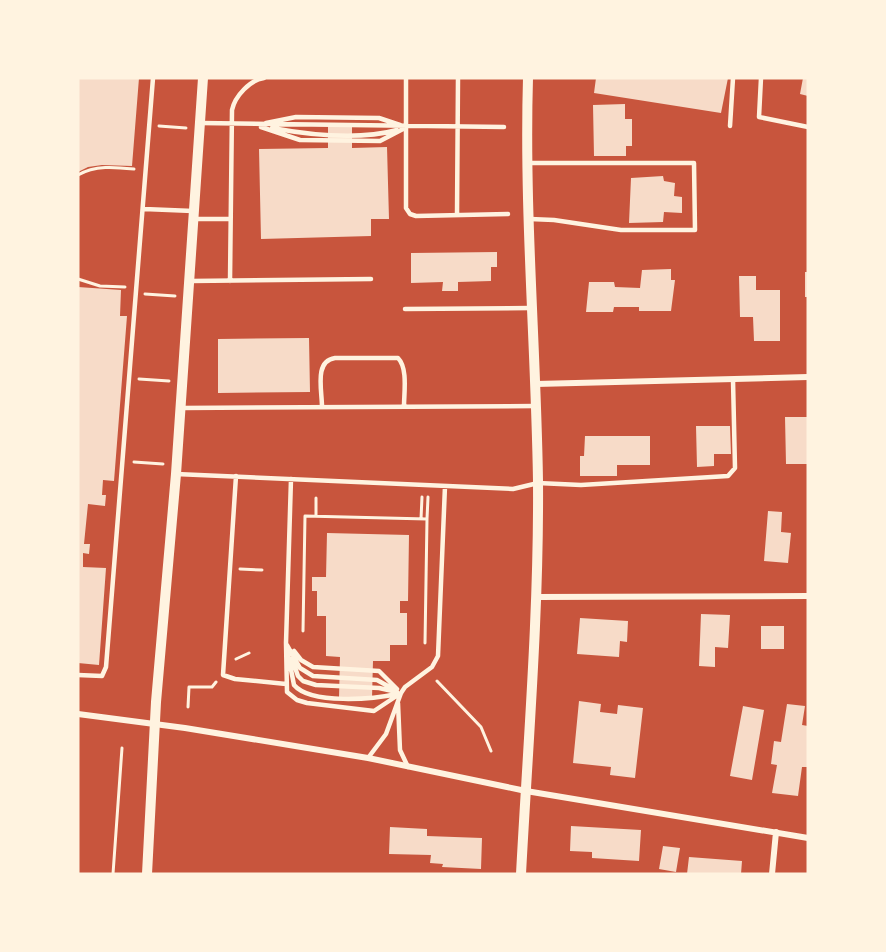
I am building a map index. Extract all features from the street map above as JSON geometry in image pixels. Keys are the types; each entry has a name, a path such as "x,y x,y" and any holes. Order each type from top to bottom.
{"street":[{"path":"147,874 155,724 177,469 202,78"},
{"path":"521,874 536,597 538,483 528,219 528,78"},
{"path":"536,384 808,377"},
{"path":"536,597 808,596"},
{"path":"78,714 155,724 368,759 526,791 808,838"},
{"path":"772,874 776,832"}],"lane":[{"path":"78,675 99,677 106,672 153,78"},
{"path":"230,281 232,110 236,100 253,82 264,78"},
{"path":"405,78 406,208 410,214 416,216 508,214"},
{"path":"457,215 458,78"},
{"path":"730,126 733,78"},
{"path":"761,78 759,117 808,127"},
{"path":"256,125 296,117 379,118 406,127"},
{"path":"200,126 232,124 504,127"},
{"path":"256,125 300,140 380,141 406,127"},
{"path":"528,163 694,163 694,230 621,230 554,220 528,219"},
{"path":"144,209 230,219"},
{"path":"189,281 371,279"},
{"path":"405,309 532,308"},
{"path":"322,407 321,370 327,359 335,358 398,358 404,370 404,406"},
{"path":"177,469 236,476 513,489 538,483 581,485 728,476 735,468 733,380"},
{"path":"181,408 536,406"},
{"path":"236,476 223,671 235,680 286,684"},
{"path":"291,479 286,642 287,692 297,700 374,711 401,693"},
{"path":"368,759 386,734 405,687 432,667 438,656 445,486"},
{"path":"286,642 301,660 313,667 378,671 401,693"},
{"path":"286,642 300,668 313,676 377,680 401,693"},
{"path":"286,642 298,676 303,681 316,686 379,688 401,693"},
{"path":"286,642 294,685 303,692 326,697 377,698 401,693"},
{"path":"398,700 400,750 408,767"}],"path":[{"path":"150,125 200,126"},
{"path":"78,175 91,169 102,168 134,170"},
{"path":"78,279 100,286 125,288"},
{"path":"137,293 188,297"},
{"path":"130,378 183,381"},
{"path":"123,461 177,469"},
{"path":"421,519 422,485"},
{"path":"425,650 428,497"},
{"path":"316,498 316,516"},
{"path":"303,632 305,516 427,519"},
{"path":"256,570 262,570"},
{"path":"188,707 189,687 212,687 223,671"},
{"path":"436,681 481,727 491,751"},
{"path":"114,874 122,748"}],"building":[{"path":"78,78 139,78 132,166 102,165 88,167 78,172"},
{"path":"596,78 728,78 721,113 594,93"},
{"path":"803,78 808,78 808,96 800,94"},
{"path":"625,104 625,119 632,119 632,146 626,146 626,156 594,156 593,105"},
{"path":"352,123 352,148 387,147 389,219 371,219 371,236 261,239 259,149 328,148 328,124"},
{"path":"663,176 664,181 675,183 674,196 682,197 682,213 664,212 663,222 629,223 631,178"},
{"path":"497,252 497,267 491,267 491,281 458,282 458,291 442,291 443,282 411,283 411,253"},
{"path":"671,269 671,280 675,280 671,311 639,311 639,307 614,307 613,312 586,312 589,282 614,282 615,287 640,288 642,270"},
{"path":"805,272 808,272 808,297 805,297"},
{"path":"739,276 756,276 756,290 780,290 780,341 754,341 753,317 740,317"},
{"path":"78,287 121,290 120,316 127,316 114,481 103,480 102,495 106,495 105,506 88,504 84,544 90,544 89,554 83,553 83,567 106,568 99,665 78,663"},
{"path":"309,338 310,392 218,393 218,339"},
{"path":"785,417 808,417 808,464 786,464"},
{"path":"696,426 730,426 731,454 714,454 714,466 697,467"},
{"path":"585,436 650,436 650,465 617,465 617,476 580,476 580,456 584,456"},
{"path":"768,511 782,512 781,532 791,533 788,563 764,561"},
{"path":"327,533 409,535 408,601 400,601 400,613 407,613 407,645 390,645 390,661 373,661 372,698 339,698 340,657 326,656 326,616 317,616 317,591 312,591 312,577 326,577"},
{"path":"701,614 730,615 728,648 715,647 715,667 699,666"},
{"path":"580,618 628,621 627,642 620,641 619,657 577,654"},
{"path":"761,626 784,626 784,649 761,649"},
{"path":"579,701 601,704 600,712 617,714 618,705 643,708 635,778 610,775 611,767 573,763"},
{"path":"787,704 805,706 802,725 808,726 808,767 802,767 798,796 772,793 777,765 771,764 774,741 781,742"},
{"path":"743,706 764,710 752,780 730,776"},
{"path":"571,826 641,830 639,861 592,858 592,852 570,851"},
{"path":"390,827 427,829 427,836 482,838 481,869 442,867 443,864 430,863 431,855 389,854"},
{"path":"663,846 680,848 676,872 659,869"},
{"path":"689,857 742,861 741,874 687,874"}]}
